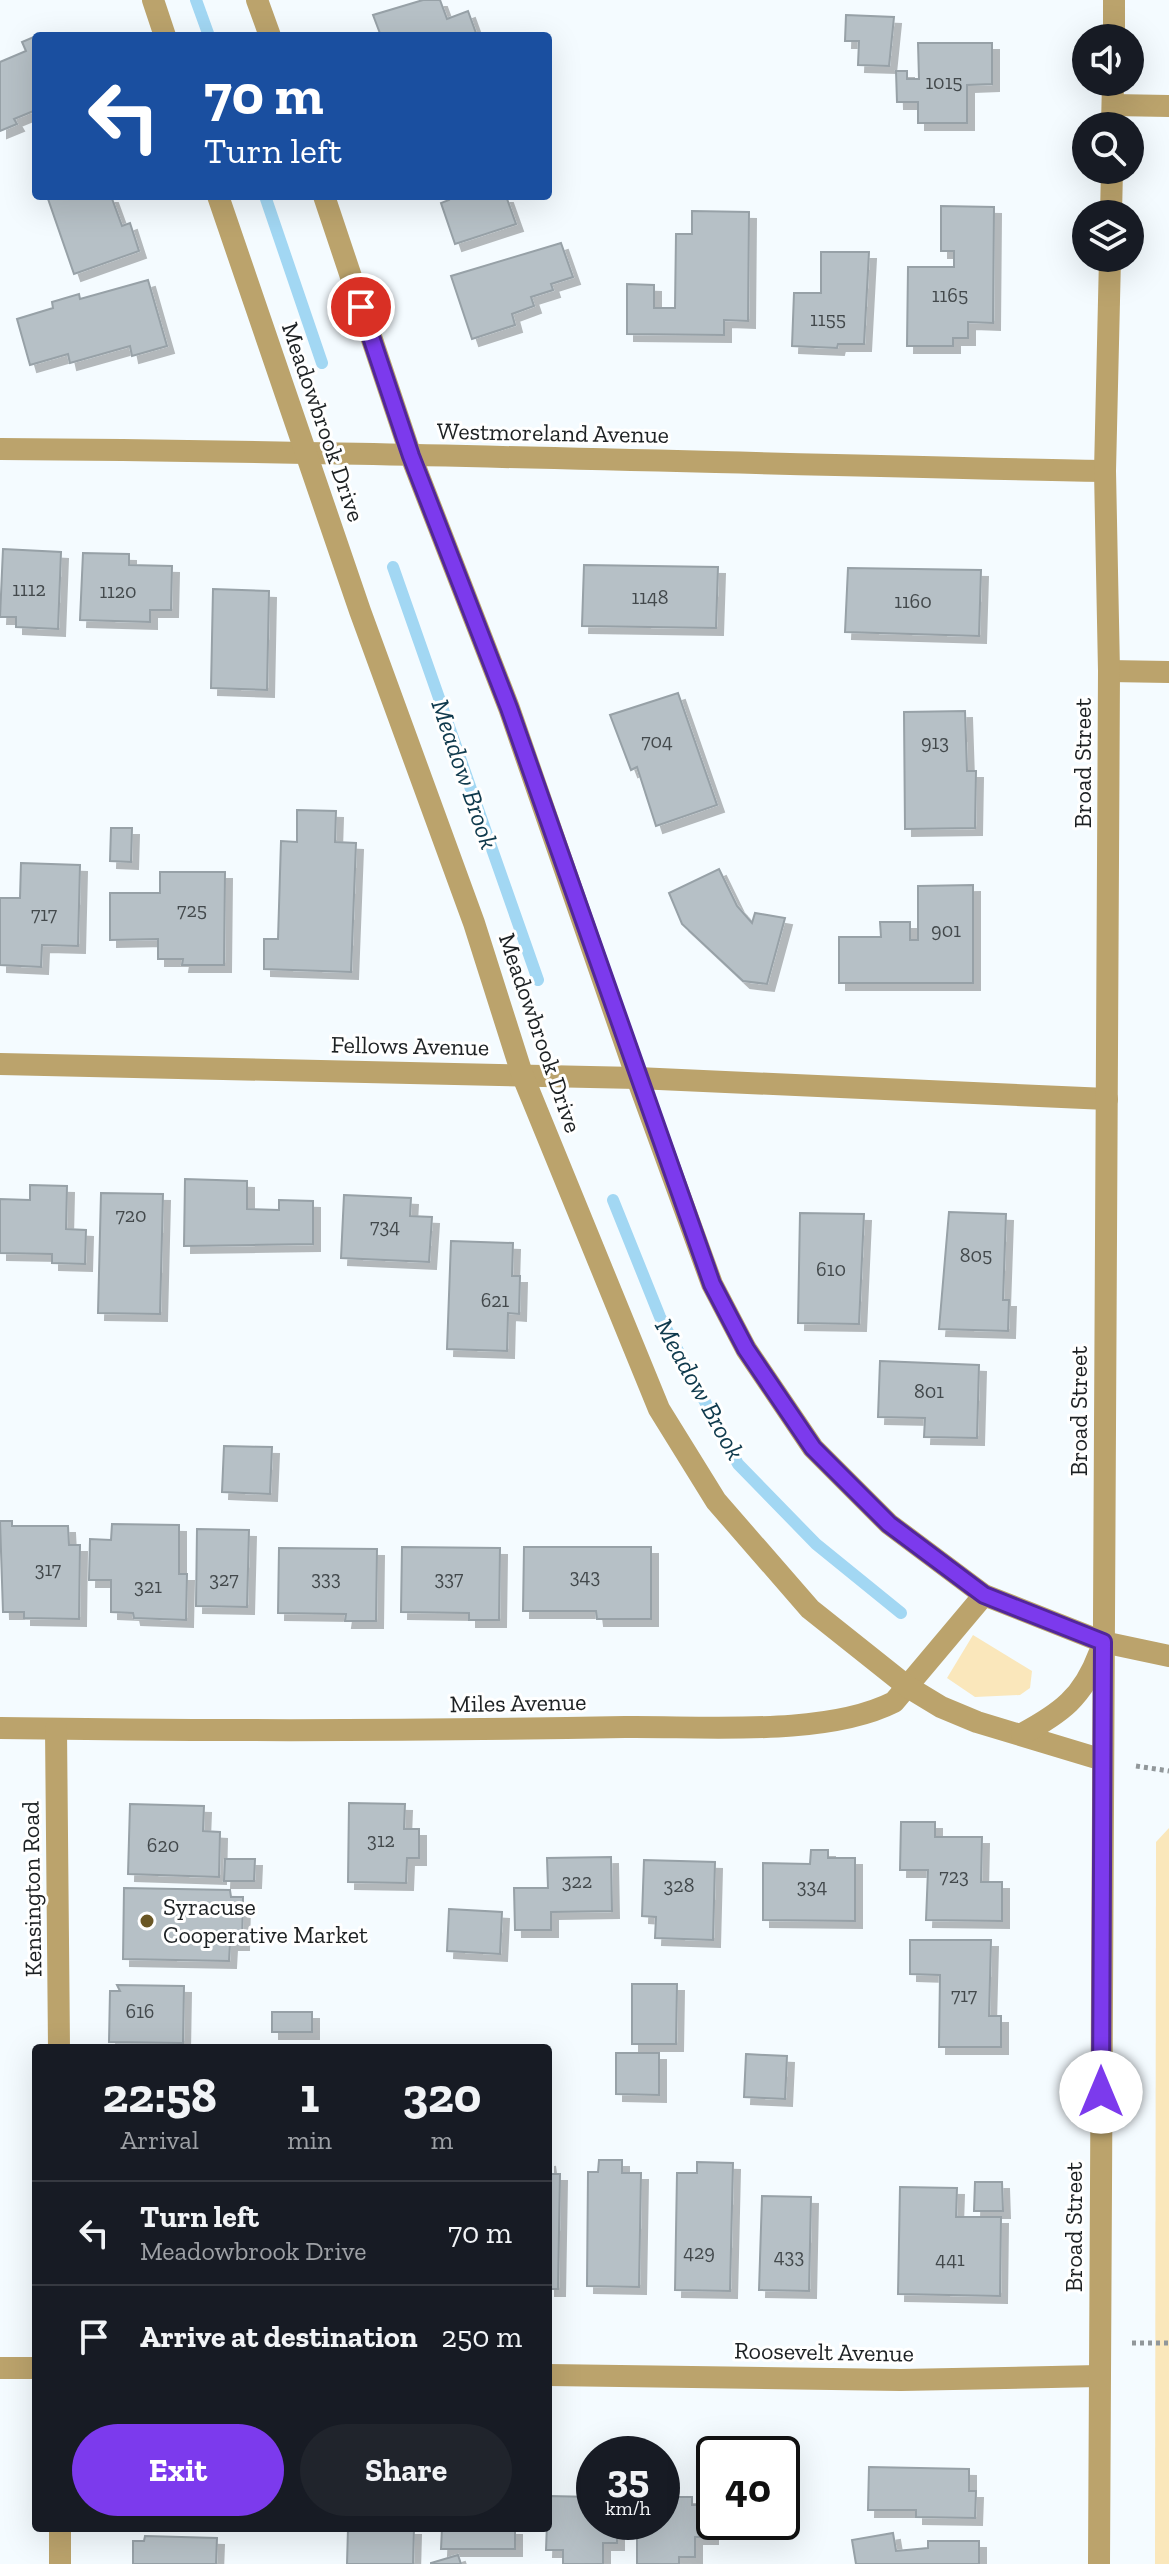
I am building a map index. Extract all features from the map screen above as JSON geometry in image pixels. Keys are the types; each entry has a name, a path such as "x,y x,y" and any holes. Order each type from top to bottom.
{"street":[{"path":"153,0 164,32"},
{"path":"257,0 269,32"},
{"path":"1114,0 1114,24"},
{"path":"1135,112 1169,106"},
{"name":"Meadowbrook Drive","path":"219,200 360,611 474,923 522,1074 659,1409 716,1501 810,1609 908,1687 941,1707 1103,1760"},
{"path":"325,200 411,456 509,708 712,1284 746,1349 813,1448 889,1524 984,1595 1103,1642 1169,1656"},
{"name":"Broad Street","path":"1099,2564 1109,671 1105,471 1110,272"},
{"name":"Westmoreland Avenue","path":"0,449 307,451 1105,471"},
{"path":"1109,671 1169,672"},
{"name":"Fellows Avenue","path":"0,1064 522,1074 1107,1099"},
{"name":"Miles Avenue","path":"0,1728 492,1730 807,1724 873,1712 894,1702 984,1595"},
{"path":"1022,1734 1057,1716 1089,1680 1103,1642"},
{"name":"Kensington Road","path":"56,1729 59,2044"},
{"path":"0,2368 32,2368"},
{"name":"Roosevelt Avenue","path":"552,2375 901,2380 1099,2376"},
{"path":"60,2532 60,2564"}],"shaded area":[{"path":"973,1635 1032,1671 1030,1688 1020,1695 975,1697 947,1678"},
{"path":"1169,1828 1169,2564 1155,2564 1156,1842"}],"building":[{"path":"423,0 440,0 447,19 468,11 476,32 379,32 373,15"},
{"path":"846,15 894,17 889,66 858,65 859,41 845,41"},
{"path":"32,38 32,112 14,119 17,124 0,131 0,62 26,51 22,42"},
{"path":"918,43 992,43 992,84 967,85 967,123 918,123 918,102 897,102 896,71 907,71 907,79 919,79"},
{"path":"48,200 112,200 122,226 130,223 139,251 74,274"},
{"path":"449,200 507,200 516,224 455,244 441,203"},
{"path":"941,206 994,207 993,323 968,322 968,338 953,338 953,346 907,346 908,267 954,267 954,251 941,251"},
{"path":"692,211 749,212 748,321 724,320 724,335 627,334 627,284 654,285 654,308 675,308 676,234 692,234"},
{"path":"561,243 573,277 551,284 553,290 531,297 534,306 512,314 515,325 472,339 451,276"},
{"path":"821,252 869,252 864,344 838,344 837,348 792,346 794,293 821,293"},
{"path":"148,280 167,346 132,356 130,346 70,363 68,354 30,365 17,319 53,308 52,302 79,294 80,299"},
{"path":"3,549 61,552 58,629 16,627 16,617 0,617"},
{"path":"83,553 129,554 129,565 172,566 171,610 150,610 150,622 80,620"},
{"path":"584,565 718,567 716,628 582,626"},
{"path":"848,568 981,570 979,636 845,632"},
{"path":"213,589 269,591 267,690 211,688"},
{"path":"678,693 717,805 656,826 637,767 631,770 610,715"},
{"path":"965,711 967,771 976,771 975,828 905,829 904,712"},
{"path":"297,810 336,811 335,842 356,843 351,972 264,969 264,939 278,939 281,841 297,842"},
{"path":"111,828 132,828 131,862 110,861"},
{"path":"21,863 80,865 78,946 42,945 41,967 0,965 0,898 20,898"},
{"path":"719,869 737,906 752,923 755,913 785,918 767,984 743,981 682,924 669,893"},
{"path":"160,872 225,872 224,965 182,965 183,959 158,959 158,939 110,940 110,893 160,893"},
{"path":"973,885 973,983 839,983 839,937 881,937 880,922 910,922 910,940 918,940 918,886"},
{"path":"185,1179 247,1181 247,1209 279,1210 279,1200 313,1201 313,1244 184,1246"},
{"path":"30,1185 67,1186 66,1229 86,1230 85,1264 52,1263 52,1254 0,1253 0,1199 30,1200"},
{"path":"101,1193 163,1194 160,1314 98,1313"},
{"path":"344,1195 411,1198 410,1216 432,1217 429,1262 341,1258"},
{"path":"949,1212 1006,1214 1003,1300 1009,1300 1008,1331 939,1329"},
{"path":"800,1213 864,1214 859,1324 798,1323"},
{"path":"451,1241 513,1243 512,1276 520,1276 519,1314 508,1313 507,1351 447,1349"},
{"path":"880,1361 979,1365 977,1438 924,1437 925,1418 878,1417"},
{"path":"224,1446 272,1447 270,1494 222,1492"},
{"path":"0,1521 12,1521 12,1526 68,1526 69,1545 80,1545 79,1619 24,1618 24,1612 3,1612"},
{"path":"112,1524 179,1525 179,1574 187,1574 186,1620 134,1618 133,1613 111,1612 111,1580 89,1580 90,1539 111,1540"},
{"path":"197,1529 249,1530 247,1607 196,1606"},
{"path":"402,1547 500,1548 499,1620 469,1620 469,1613 401,1612"},
{"path":"524,1547 651,1547 651,1619 597,1619 596,1611 523,1611"},
{"path":"279,1548 377,1549 376,1621 345,1621 346,1614 278,1613"},
{"path":"349,1803 405,1804 404,1829 419,1829 419,1858 407,1858 406,1883 348,1882"},
{"path":"130,1804 204,1806 203,1831 220,1832 219,1877 128,1874"},
{"path":"901,1822 935,1822 935,1837 982,1837 981,1882 1002,1882 1002,1921 926,1920 928,1870 900,1870"},
{"path":"811,1850 828,1850 828,1858 855,1858 855,1921 763,1920 763,1863 810,1864"},
{"path":"611,1857 612,1911 551,1912 551,1930 515,1930 514,1888 548,1888 547,1858"},
{"path":"225,1859 255,1859 254,1881 224,1881"},
{"path":"644,1860 715,1862 713,1940 655,1938 656,1917 642,1916"},
{"path":"124,1888 230,1890 231,1897 243,1897 242,1943 230,1943 229,1961 123,1959"},
{"path":"449,1909 502,1912 500,1954 447,1951"},
{"path":"910,1940 991,1940 989,2016 1001,2016 1001,2047 939,2047 940,1975 910,1974"},
{"path":"632,1984 677,1984 676,2044 632,2044"},
{"path":"117,1985 184,1986 183,2043 109,2042 110,1991 120,1991"},
{"path":"272,2012 312,2012 312,2032 272,2032"},
{"path":"616,2053 659,2053 659,2095 616,2094"},
{"path":"746,2054 787,2056 785,2099 744,2097"},
{"path":"599,2160 622,2160 622,2173 641,2173 639,2287 587,2286 588,2172 598,2172"},
{"path":"697,2162 733,2163 730,2291 675,2290 677,2173 697,2173"},
{"path":"552,2174 560,2174 558,2289 552,2289"},
{"path":"975,2182 1002,2182 1003,2211 974,2211"},
{"path":"900,2187 957,2188 956,2217 1001,2217 1000,2296 898,2294"},
{"path":"762,2196 811,2197 809,2291 759,2290"},
{"path":"869,2467 969,2469 969,2491 976,2491 975,2518 916,2517 916,2510 868,2510"},
{"path":"552,2496 576,2497 576,2540 617,2540 617,2543 603,2543 603,2564 563,2564 563,2550 546,2550 547,2532 552,2532"},
{"path":"680,2497 692,2497 692,2505 696,2505 695,2557 679,2557 679,2564 637,2564 637,2540 680,2540"},
{"path":"348,2532 414,2532 413,2564 347,2564"},
{"path":"442,2532 515,2532 515,2549 441,2549"},
{"path":"893,2533 896,2551 928,2548 928,2541 979,2541 979,2564 856,2564 852,2540"},
{"path":"145,2536 217,2538 216,2564 133,2564 133,2541 144,2541"},
{"path":"458,2555 461,2564 431,2564 431,2563"}],"waterway":[{"name":"Meadow Brook","path":"196,0 208,32"},
{"name":"Meadow Brook","path":"266,200 322,363"},
{"name":"Meadow Brook","path":"393,567 538,980"},
{"name":"Meadow Brook","path":"613,1200 660,1317 738,1464 816,1544 901,1613"}],"place":[{"name":"Syracuse Cooperative Market","path":"147,1921"}],"route":[{"path":"361,307 411,456 509,708 712,1284 746,1349 813,1448 889,1524 984,1595 1103,1642 1101,2092"}]}
